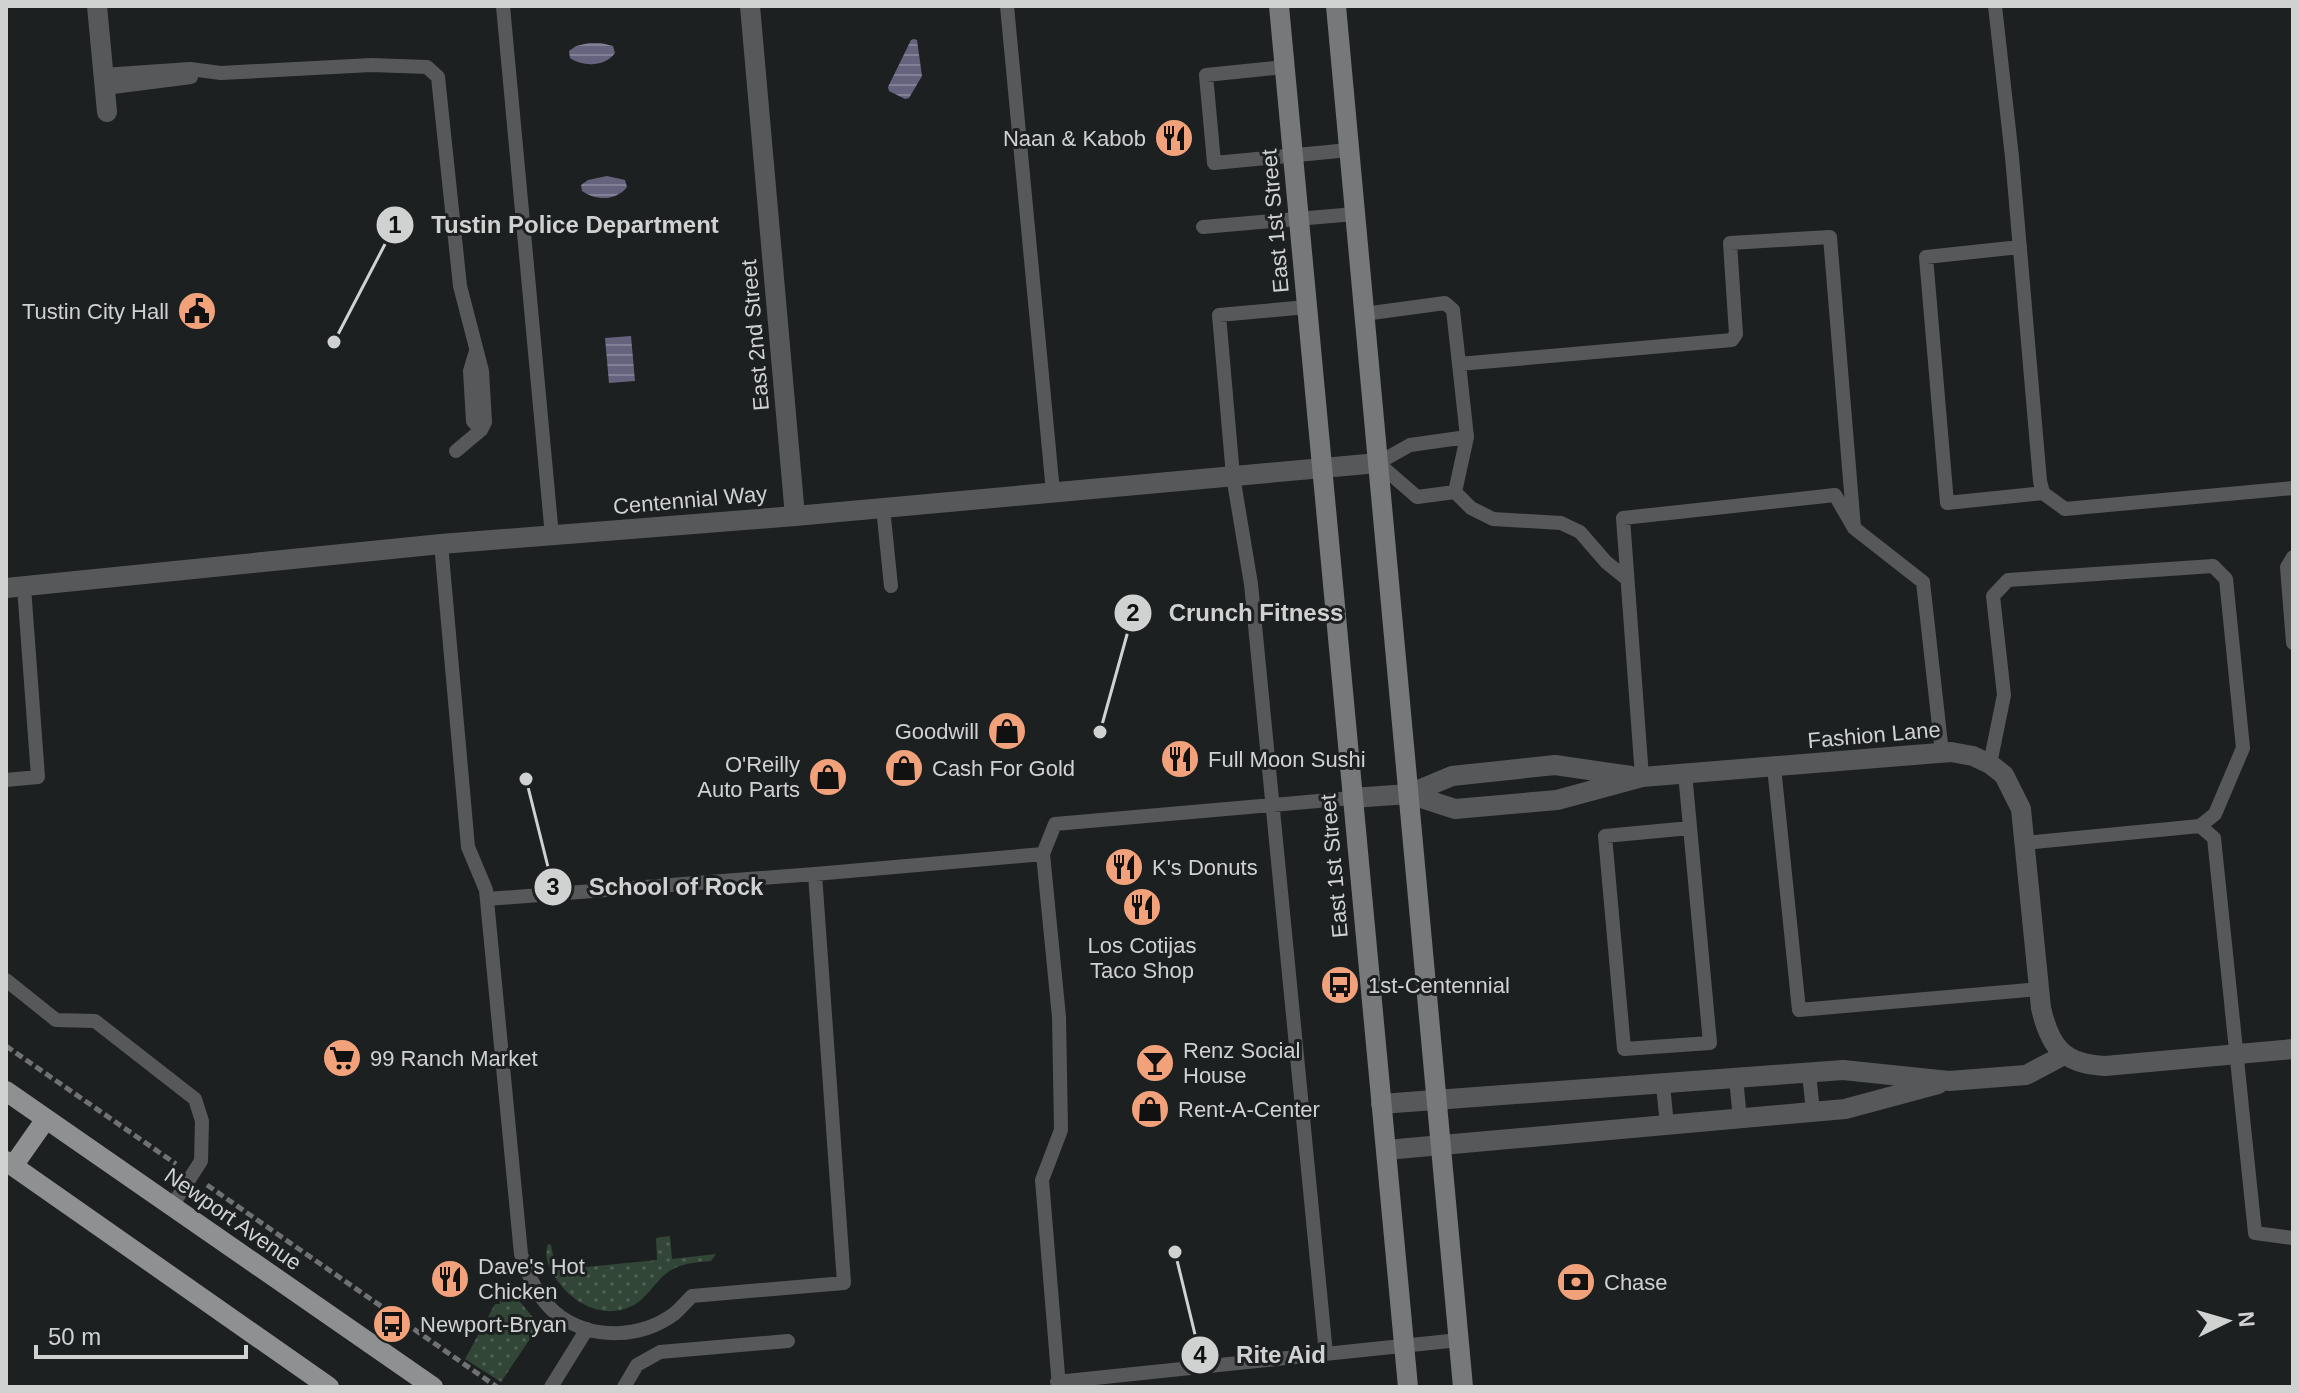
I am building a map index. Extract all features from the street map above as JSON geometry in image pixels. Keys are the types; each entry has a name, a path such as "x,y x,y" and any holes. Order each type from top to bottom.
{"main road":[{"name":"East 1st Street","path":"1279,6 1408,1387"},
{"path":"1336,6 1463,1387"},
{"name":"Newport Avenue","path":"6,1091 433,1387"},
{"path":"46,1119 9,1164 329,1387"}],"street":[{"path":"97,6 107,112"},
{"name":"East 2nd Street","path":"750,6 795,516"},
{"name":"Centennial Way","path":"15,588 441,544 795,516 1378,463"},
{"name":"Fashion Lane","path":"1409,794 1455,809 1557,800 1642,777 1685,773 1951,752 1973,756 1990,764"},
{"path":"1990,764 2004,775 2021,809 2046,1031 2064,1055 2088,1065 2105,1066 2293,1049"},
{"name":"Fashion Lane","path":"1352,798 1409,794 1452,776 1555,765 1642,777"},
{"path":"1381,1104 1843,1070 1949,1081 2026,1075 2064,1055"},
{"path":"1386,1150 1845,1109 1949,1081"}],"lane":[{"path":"503,6 552,536"},
{"path":"1007,6 1053,492"},
{"path":"1995,6 2043,493 2065,509 2293,488"},
{"path":"104,81 154,71 221,73 371,65 427,67 438,77 460,286 476,351 470,371 473,421 481,430 456,451"},
{"path":"1284,67 1206,75 1214,163 1349,150"},
{"path":"1203,227 1355,214"},
{"path":"1459,364 1732,340 1736,334 1730,243 1830,237 1854,528"},
{"path":"2020,247 1926,257 1947,503 2043,493"},
{"path":"1364,314 1445,303 1453,310 1467,437 1455,492"},
{"path":"1307,307 1219,315 1233,476 1251,584 1326,1354"},
{"path":"1455,492 1417,497 1378,463 1410,445 1467,437"},
{"path":"1455,492 1471,508 1493,519 1561,523 1580,532 1606,562 1627,579"},
{"path":"1642,777 1623,518 1835,495 1854,528 1923,582 1942,753"},
{"path":"883,508 891,586"},
{"path":"441,544 468,847 486,890 521,1254 526,1271 547,1303 561,1317 587,1329 616,1335 639,1331 674,1314 692,1296 844,1283 815,874"},
{"path":"2293,557 2287,567 2293,643"},
{"path":"1990,764 2004,695 1993,596 2008,580 2213,566 2226,579 2243,748 2215,814 2200,826 2025,843"},
{"path":"6,780 38,777 15,588"},
{"path":"1774,767 1799,1010 2039,989"},
{"path":"1685,773 1710,1043 1624,1049 1605,836 1690,828"},
{"path":"1352,798 1055,824 1043,854 1059,1017 1061,1130 1042,1180 1058,1385 1459,1340"},
{"path":"2200,826 2214,838 2255,1233 2293,1238"},
{"path":"487,899 1043,854"},
{"path":"6,980 56,1020 95,1021 195,1099 202,1121 201,1161 172,1206"},
{"path":"1809,1073 1813,1112"},
{"path":"1736,1078 1740,1119"},
{"path":"1663,1085 1667,1125"},
{"path":"551,1387 587,1329"},
{"path":"624,1387 637,1365 660,1352 788,1341"}],"path":[{"path":"6,1046 497,1387"}],"green space":[{"path":"670,1236 672,1259 716,1254 711,1261 675,1268 638,1302 622,1310 602,1311 575,1299 557,1280 547,1260 548,1244 551,1245 555,1266 576,1268 657,1260 656,1238"},
{"path":"500,1291 511,1291 538,1327 501,1382 465,1359 495,1304 500,1304"}],"shaded area":[{"path":"914,39 917,40 922,76 909,98 905,99 889,91 888,87"},
{"path":"589,43 613,46 615,53 606,61 594,64 570,58 569,51"},
{"path":"607,176 625,180 627,187 617,195 606,198 593,197 582,191 581,185 588,180"},
{"path":"631,336 635,381 609,383 605,338"}],"place":[{"name":"Naan & Kabob","path":"1174,138"},
{"name":"Tustin City Hall","path":"197,311"},
{"name":"Tustin Police Department","path":"334,342"},
{"name":"Goodwill","path":"1007,731"},
{"name":"Crunch Fitness","path":"1100,732"},
{"name":"Full Moon Sushi","path":"1180,759"},
{"name":"Cash For Gold","path":"904,768"},
{"name":"O'Reilly Auto Parts","path":"828,777"},
{"name":"School of Rock","path":"526,779"},
{"name":"K's Donuts","path":"1124,867"},
{"name":"Los Cotijas Taco Shop","path":"1142,907"},
{"name":"1st-Centennial","path":"1340,985"},
{"name":"99 Ranch Market","path":"342,1058"},
{"name":"Renz Social House","path":"1155,1063"},
{"name":"Rent-A-Center","path":"1150,1109"},
{"name":"Rite Aid","path":"1175,1252"},
{"name":"Dave's Hot Chicken","path":"450,1279"},
{"name":"Chase","path":"1576,1282"},
{"name":"Newport-Bryan","path":"392,1324"}]}
